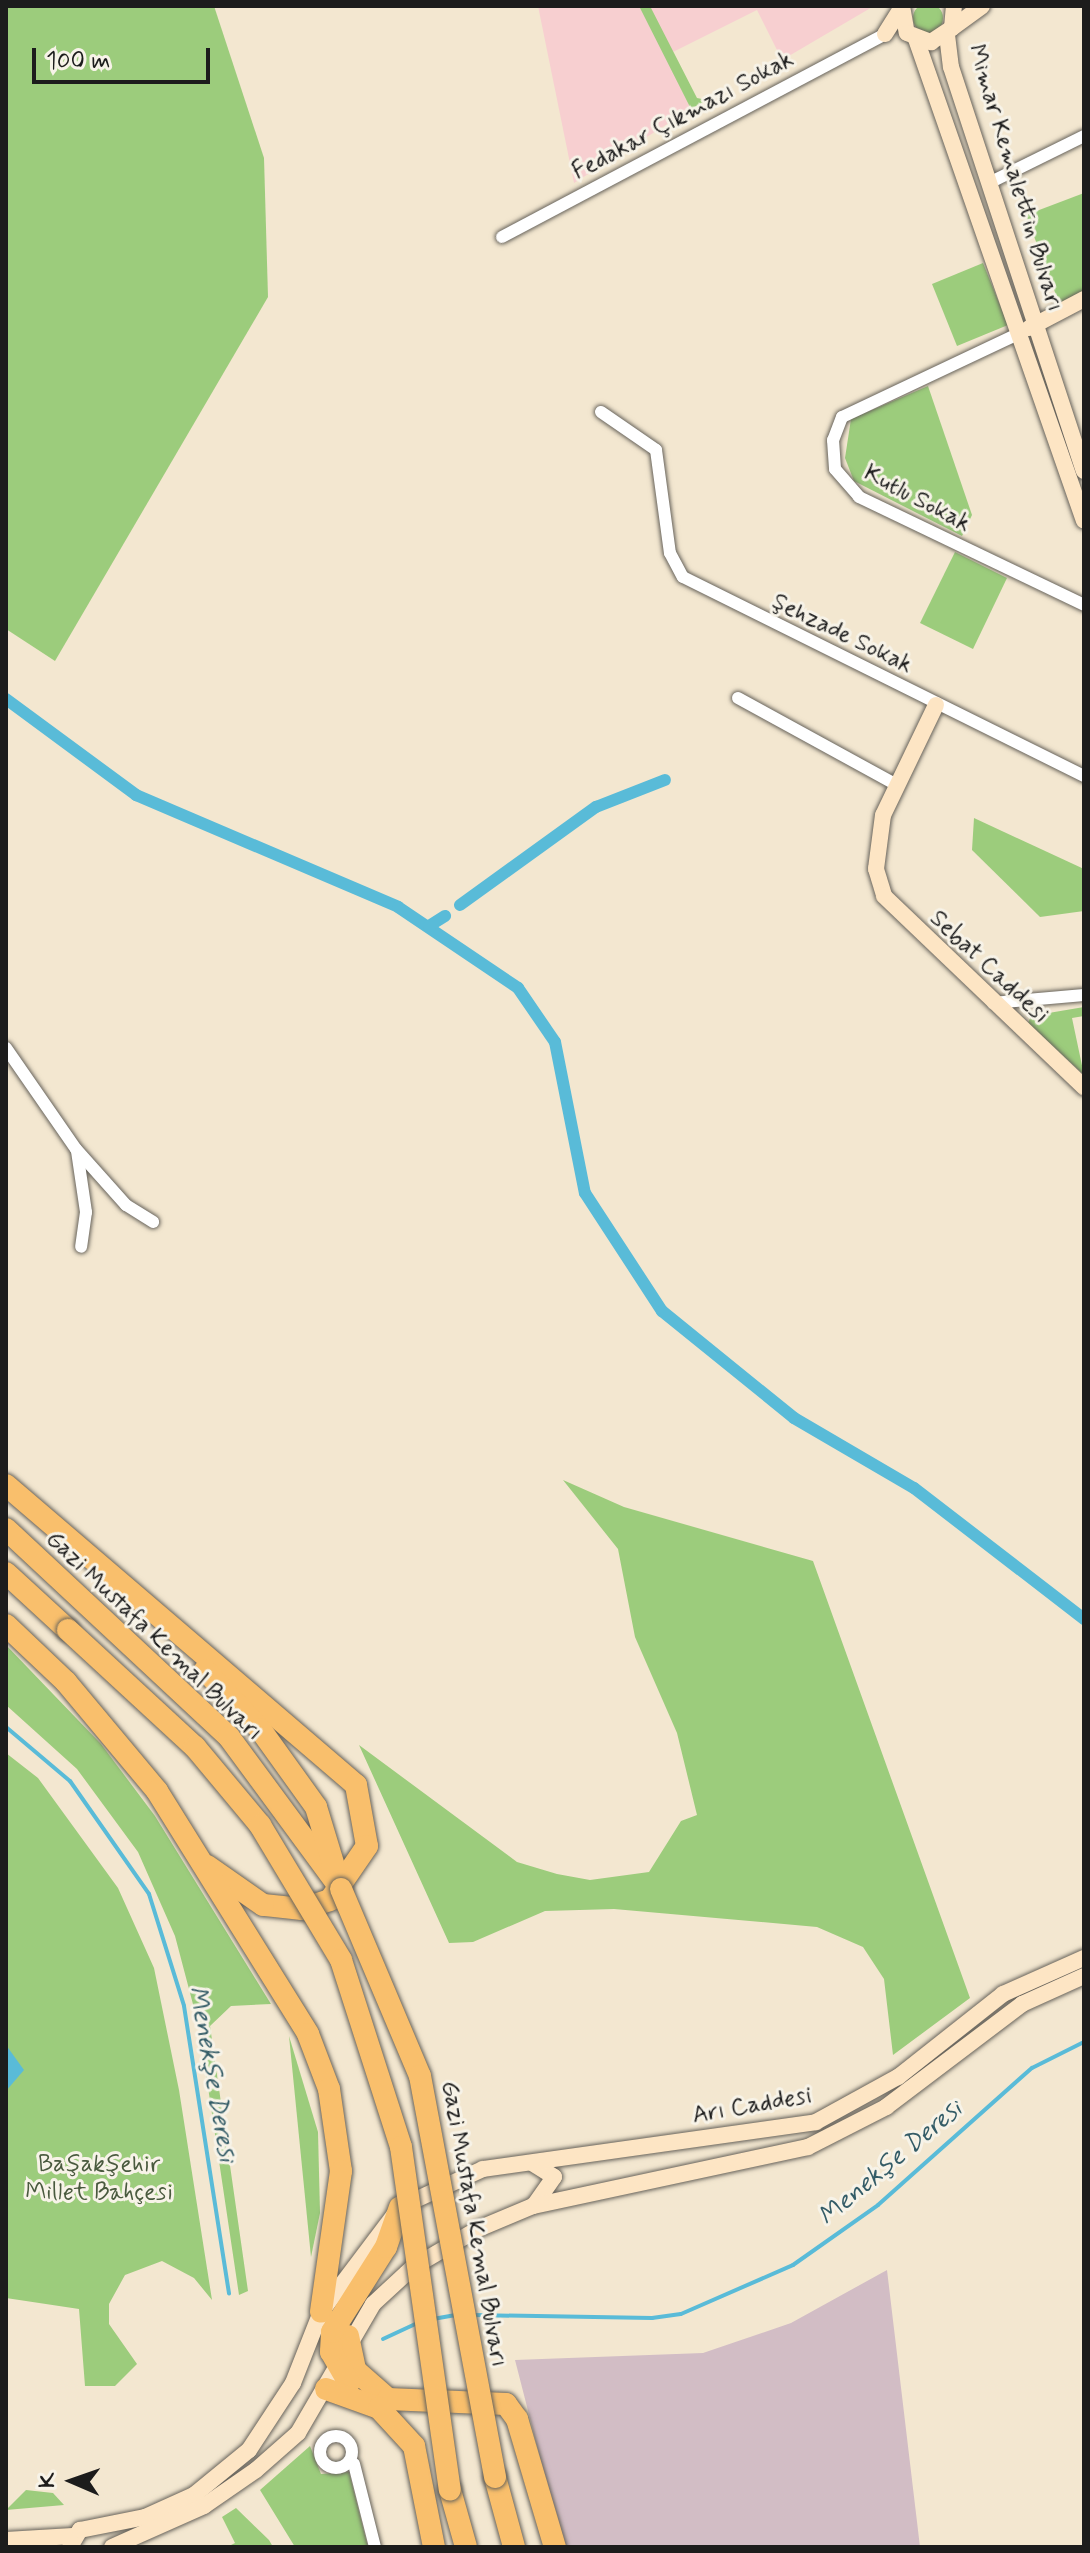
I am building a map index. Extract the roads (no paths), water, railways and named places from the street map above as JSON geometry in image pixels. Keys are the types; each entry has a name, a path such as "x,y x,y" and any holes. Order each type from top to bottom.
{"highway":[{"path":"6,1485 149,1612 356,1785 367,1846 341,1889 302,1909 263,1905 244,1898 194,1854"},
{"name":"Gazi Mustafa Kemal Bulvarı","path":"6,1529 229,1737 341,1889 420,2076 495,2477 514,2547"},
{"path":"6,1573 195,1747 260,1825 341,1960 401,2147 450,2490 466,2547"},
{"path":"6,1585 68,1630"},
{"path":"149,1612 260,1729 316,1807 341,1889"},
{"path":"6,1625 66,1682 157,1791 301,2021 329,2089 341,2171 321,2312"},
{"path":"355,2394 337,2362 332,2332 386,2247 400,2207"},
{"path":"348,2336 360,2378 388,2399 506,2404 517,2419 555,2547"},
{"path":"326,2389 355,2394 399,2424 414,2446 434,2547"}],"main road":[{"path":"950,32 954,6"},
{"path":"902,7 885,34 913,38 950,32 982,6"},
{"name":"Mimar Kemalettin Bulvarı","path":"902,7 1084,471"},
{"name":"Mimar Kemalettin Bulvarı","path":"950,32 1028,328"},
{"path":"1084,299 1028,328 1084,521"},
{"path":"895,784 936,705"},
{"name":"Sebat Caddesi","path":"895,784 876,869 897,915 1084,1087"},
{"name":"Arı Caddesi","path":"400,2207 483,2169 816,2122 898,2077 1003,1994 1084,1958"},
{"name":"Arı Caddesi","path":"348,2336 413,2267 533,2206 822,2141 886,2107 1022,2004 1084,1976"},
{"path":"527,2162 554,2177 533,2206"},
{"path":"6,2540 72,2542 194,2495 249,2450 293,2383 321,2312 400,2207"},
{"path":"97,2530 109,2547 239,2484 298,2433 326,2389 348,2336"}],"street":[{"name":"Fedakar Çıkmazı Sokak","path":"502,237 885,34"},
{"path":"989,183 1084,136"},
{"name":"Kutlu Sokak","path":"1028,328 842,417 833,440 835,469 859,497 1084,605"},
{"name":"Şehzade Sokak","path":"601,412 644,438 664,468 670,553 683,577 1084,776"},
{"path":"738,698 895,784"},
{"path":"993,1003 1084,995"},
{"path":"6,1048 76,1149 126,1205 153,1222"},
{"path":"76,1149 86,1212 81,1247"},
{"path":"354,2464 375,2547"}],"water":[{"path":"6,2045 24,2070 6,2091"}],"waterway":[{"path":"6,699 136,795 398,907 518,988 555,1042 585,1193 662,1311 794,1418 914,1488 1084,1619"},
{"path":"460,905 596,807 665,780"},
{"path":"429,926 445,916"},
{"name":"Menekşe Deresi","path":"6,1727 70,1781 149,1894 184,2006 229,2293"},
{"name":"Menekşe Deresi","path":"473,2315 652,2318 681,2314 793,2265 878,2205 1032,2068 1084,2042"},
{"name":"Menekşe Deresi","path":"433,2319 456,2315"},
{"name":"Menekşe Deresi","path":"383,2339 417,2323"}],"park label":[{"name":"Başakşehir Millet Bahçesi","path":"99,2179"}]}
